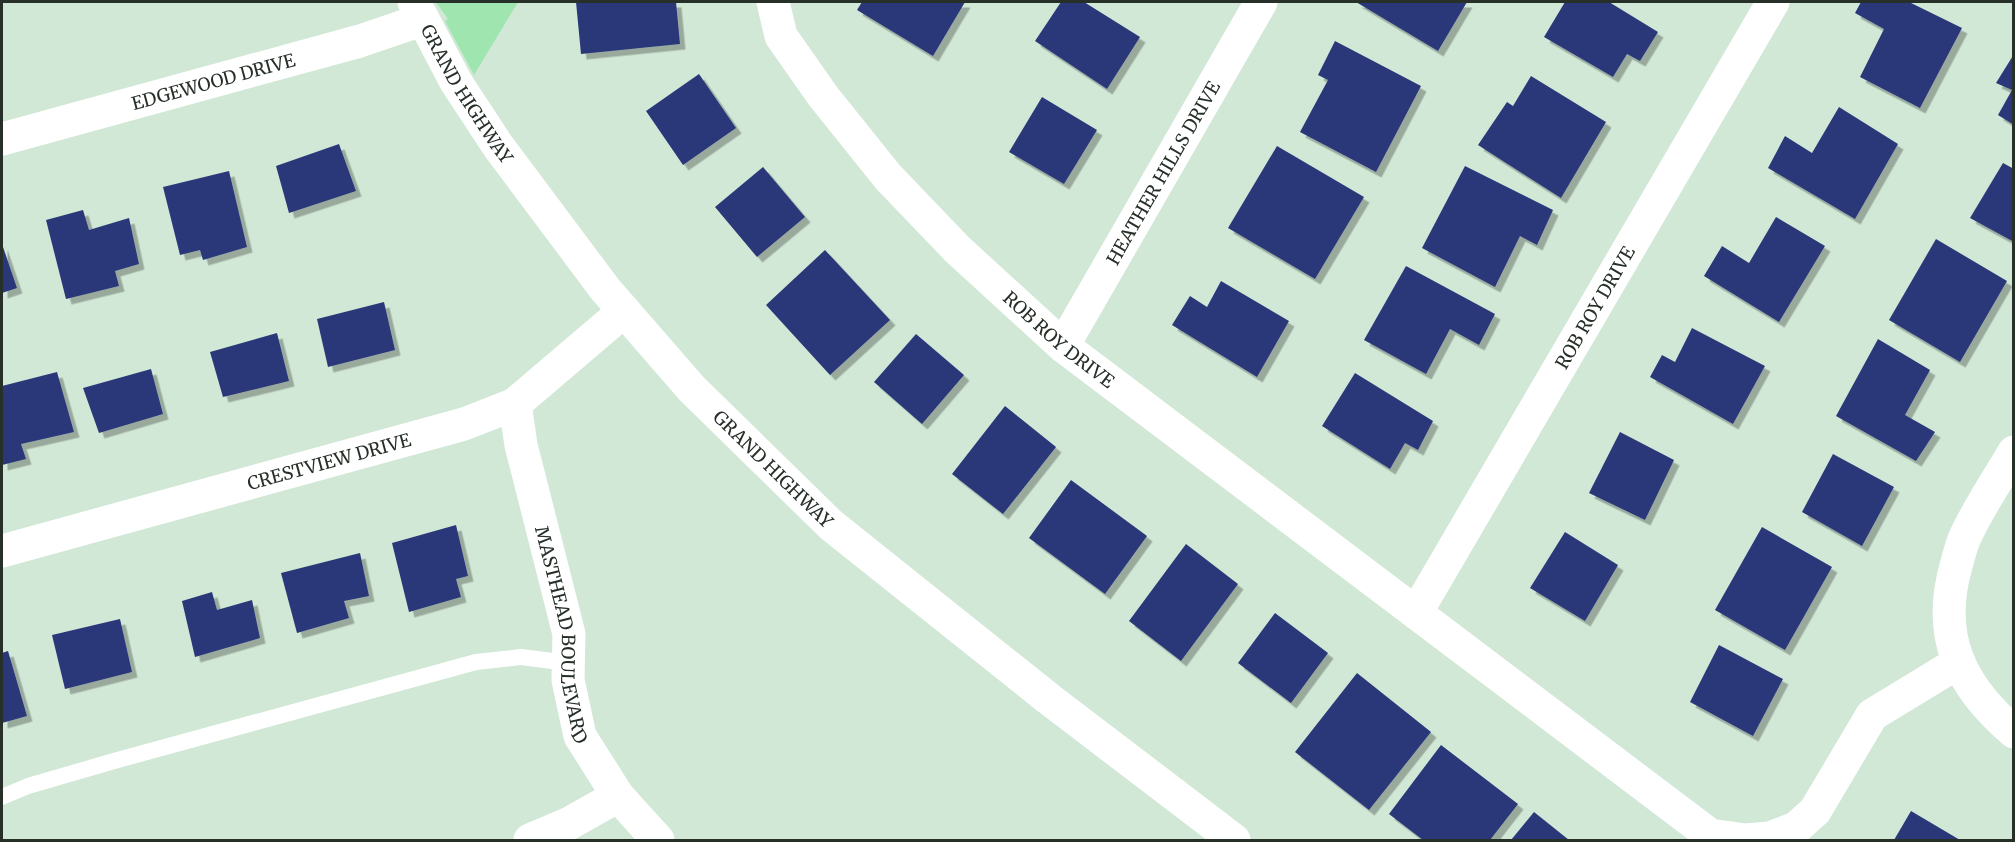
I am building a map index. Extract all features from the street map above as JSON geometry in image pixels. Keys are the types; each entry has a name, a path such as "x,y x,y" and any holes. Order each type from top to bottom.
{"street":[{"name":"ROB ROY DRIVE","path":"773,2 781,36 823,96 888,177 957,249 1063,346 1710,836 1745,840 1770,838 1796,828 1815,811 1872,715 1959,662"},
{"name":"HEATHER HILLS DRIVE","path":"1063,346 1261,2"},
{"name":"ROB ROY DRIVE","path":"1416,613 1773,2"},
{"name":"EDGEWOOD DRIVE","path":"2,139 360,41 407,25 418,9"},
{"name":"GRAND HIGHWAY","path":"418,9 456,82 486,129 624,311 692,389 831,525 1048,699 1234,840"},
{"name":"CRESTVIEW DRIVE","path":"2,550 464,424 515,404 624,311"},
{"name":"MASTHEAD BOULEVARD","path":"515,404 522,445 569,634 568,680 580,736 618,796 658,840"},
{"path":"2013,452 1965,537 1952,583 1948,608 1949,635 1959,662 1992,713 2013,732"},
{"path":"530,840 570,823 618,796"}],"lane":[{"path":"2,797 28,786 114,761 476,662 521,657 568,663"}],"green space":[{"path":"436,2 518,2 474,75 445,21 448,19"}],"building":[{"path":"576,2 676,2 680,44 581,54"},
{"path":"862,2 965,2 933,56 857,10"},
{"path":"1061,2 1084,2 1140,37 1107,89 1035,41"},
{"path":"1356,2 1467,2 1438,51"},
{"path":"1565,2 1609,2 1658,32 1640,61 1627,54 1613,77 1544,37"},
{"path":"1861,2 1909,2 1962,28 1920,108 1860,77 1884,29 1855,13"},
{"path":"1335,41 1421,86 1376,172 1300,132 1328,80 1318,75"},
{"path":"2014,54 2014,125 1998,115 2012,90 1996,83"},
{"path":"699,74 736,128 683,165 646,111"},
{"path":"1531,76 1606,122 1561,198 1478,145 1507,102 1513,106"},
{"path":"1042,97 1097,130 1064,184 1009,152"},
{"path":"1839,107 1898,144 1855,219 1768,168 1785,136 1812,153"},
{"path":"339,144 356,191 289,213 276,166"},
{"path":"1277,146 1364,197 1315,279 1228,228"},
{"path":"2003,163 2014,169 2014,242 1970,218"},
{"path":"1465,166 1553,210 1537,245 1520,236 1495,287 1422,248"},
{"path":"763,167 805,217 757,257 715,207"},
{"path":"229,171 247,247 203,260 200,250 180,255 163,187"},
{"path":"83,210 89,230 129,218 139,264 115,271 119,286 66,299 46,220"},
{"path":"1776,217 1825,246 1779,322 1704,276 1722,246 1749,263"},
{"path":"1936,239 2007,281 1960,362 1889,320"},
{"path":"2,244 17,288 2,293"},
{"path":"825,250 890,320 830,375 766,305"},
{"path":"1406,266 1495,314 1479,345 1450,329 1426,374 1364,340"},
{"path":"1221,281 1289,321 1257,377 1172,325 1190,296 1207,307"},
{"path":"384,302 395,350 328,367 317,319"},
{"path":"1692,328 1765,366 1733,424 1650,377 1662,355 1675,362"},
{"path":"277,333 289,381 223,397 210,352"},
{"path":"916,334 964,375 922,424 874,382"},
{"path":"1878,339 1930,370 1905,415 1935,432 1916,461 1836,416"},
{"path":"151,369 163,414 99,433 83,388"},
{"path":"57,372 74,432 21,444 26,459 2,465 2,386"},
{"path":"1355,373 1433,421 1418,450 1405,443 1390,469 1322,426"},
{"path":"1005,406 1056,447 1003,514 952,474"},
{"path":"1620,432 1674,460 1645,520 1589,493"},
{"path":"1833,454 1894,487 1862,546 1802,512"},
{"path":"1071,480 1147,536 1105,594 1029,538"},
{"path":"456,525 468,576 456,579 461,597 409,612 392,543"},
{"path":"1762,527 1832,567 1785,650 1715,610"},
{"path":"1565,532 1618,565 1585,621 1530,588"},
{"path":"1186,544 1238,584 1181,661 1129,621"},
{"path":"360,553 369,596 344,601 349,618 297,633 281,573"},
{"path":"212,592 217,610 252,600 260,638 195,657 182,601"},
{"path":"1275,613 1328,653 1291,703 1238,663"},
{"path":"120,619 132,672 65,689 52,635"},
{"path":"1719,645 1783,679 1753,736 1690,702"},
{"path":"8,651 27,716 2,723 2,653"},
{"path":"1357,673 1431,732 1369,810 1295,752"},
{"path":"1441,745 1518,804 1490,840 1423,840 1389,814"},
{"path":"1911,811 1960,840 1894,840"},
{"path":"1534,812 1569,840 1511,840"}]}
